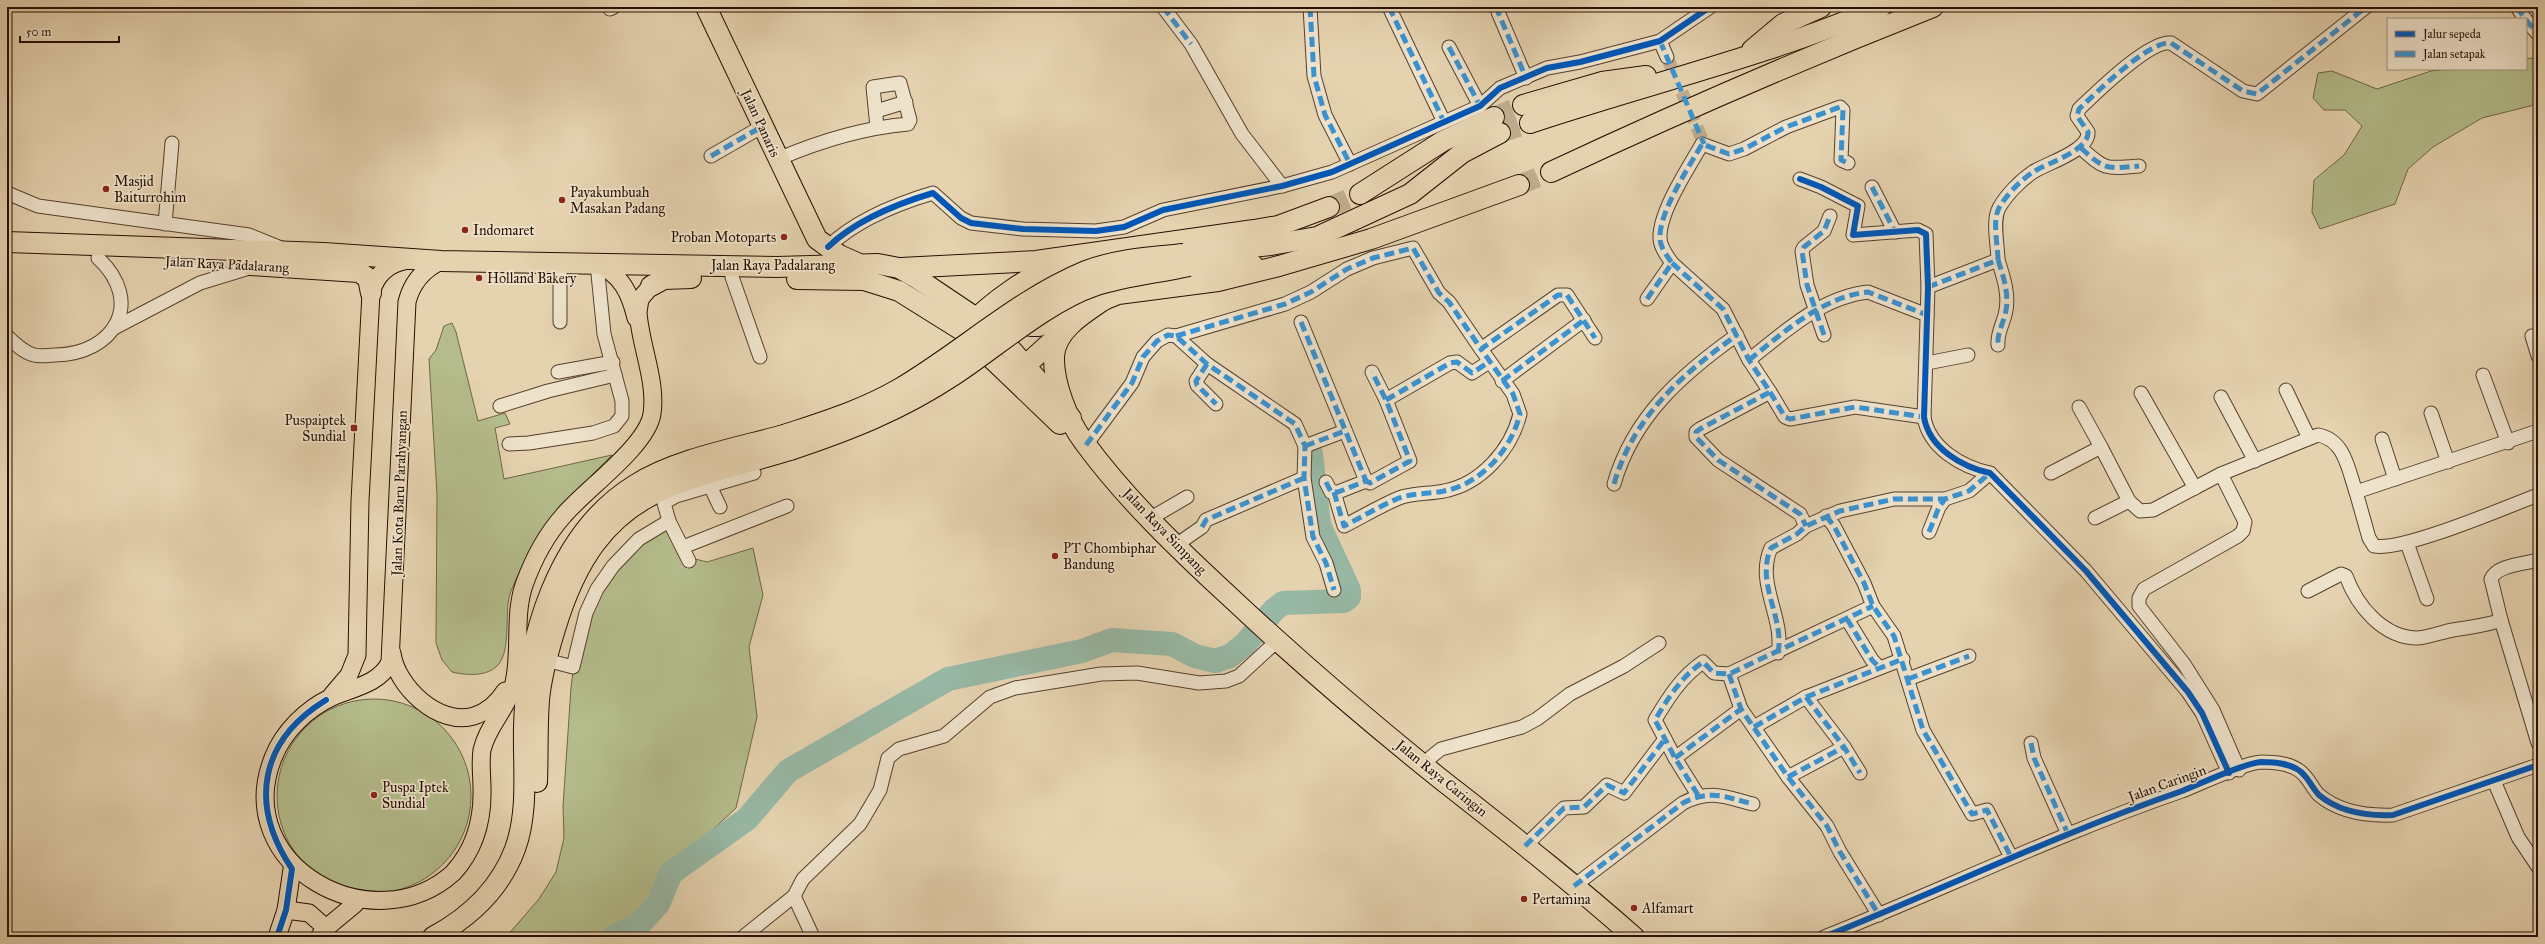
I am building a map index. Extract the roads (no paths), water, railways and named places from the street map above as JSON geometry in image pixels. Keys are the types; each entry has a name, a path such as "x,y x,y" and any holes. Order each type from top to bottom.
{"highway":[{"name":"Jalan Panaris","path":"706,7 778,159 823,243"},
{"path":"1742,58 1783,24 1821,7"},
{"path":"1526,114 1602,82 1640,76 1690,75 1826,31 1881,7"},
{"path":"1551,172 1674,114 1817,53 1933,7"},
{"path":"1360,194 1443,141 1491,119"},
{"path":"433,937 454,926 483,901 498,883 516,848 520,830 524,772 524,725 529,670 550,595 567,554 608,504 635,484 666,470 704,457 787,443 850,430 908,403 953,375 1064,300 1094,286 1186,260 1317,237 1410,194 1462,153 1491,119"},
{"path":"1020,286 1015,297 1017,316 1032,326 1051,322 1108,297 1218,281 1279,266 1371,239 1519,185"},
{"path":"899,268 924,269 1036,261 1272,227 1329,207"},
{"path":"793,267 813,255 823,243 839,255 858,264"},
{"name":"Jalan Raya Padalarang","path":"11,248 296,253 441,261 793,267 858,264 899,268 935,288 969,324 1019,371 1068,424"},
{"name":"Jalan Raya Padalarang","path":"11,248 98,258 359,272 368,278 371,293"},
{"path":"969,324 1020,286 1048,269 1099,252"},
{"path":"1186,260 1279,266"},
{"name":"Jalan Raya Padalarang","path":"651,286 668,278 732,277 864,280 899,291 969,324"},
{"path":"1019,371 1072,323 1108,297"},
{"path":"1068,424 1056,383 1054,353 1059,339 1072,323"},
{"name":"Jalan Raya Simpang","path":"1068,424 1176,545 1252,618"},
{"path":"456,937 494,907 520,868 529,846 534,824 539,699 546,660 569,584 581,561 599,537 618,518 670,486 787,443"},
{"name":"Jalan Raya Caringin","path":"1252,618 1425,766 1574,886 1634,937"}],"main road":[{"name":"Jalan Raya Padalarang","path":"371,293 376,279 385,270 402,261 416,260"},
{"name":"Jalan Kota Baru Parahyangan","path":"326,700 382,675 390,662 392,649 407,302 412,289 421,275 441,261"},
{"path":"597,264 613,272 625,287 633,308 645,359"},
{"path":"392,649 397,674 412,694 441,712 464,718 480,714 501,698 513,675 517,651 522,593 532,564 544,542 565,513 626,454 648,426 652,402 638,307 642,295 651,286"},
{"name":"Jalan Kota Baru Parahyangan","path":"371,293 360,501 356,655 352,670 346,680 326,700 303,716 290,730 273,757 268,778 266,803 270,828 281,852 292,869 320,892 355,904 386,905 416,898 442,883 453,873 468,853 478,828 482,804 484,744 511,692 517,651"},
{"path":"277,937 286,910 292,869"},
{"path":"286,910 309,913 323,932 355,904"}],"street":[{"path":"1163,7 1191,44 1242,134 1282,186"},
{"path":"1310,7 1314,76 1325,115 1350,164"},
{"path":"1389,7 1444,122"},
{"path":"1501,7 1498,12 1526,78"},
{"path":"1491,119 1500,88 1547,68 1580,62 1660,41 1710,7"},
{"path":"1998,345 1998,338 2005,316 2007,298 1998,260 1996,217 1998,208 2033,172 2081,148 2088,132 2077,116 2079,109 2127,65 2159,44 2166,42 2177,46 2243,91 2253,94 2269,86 2336,29 2366,7"},
{"path":"2517,7 2525,18"},
{"path":"2527,21 2538,34"},
{"path":"1660,41 1667,57"},
{"path":"1449,47 1491,119"},
{"path":"778,159 821,142 877,127 909,123 906,102 900,83 875,86 872,90 877,127"},
{"path":"876,111 906,102"},
{"path":"1844,159 1842,121 1843,110 1836,107 1728,154 1702,144 1674,193 1660,231 1662,246 1672,263 1697,288 1715,300 1729,318 1749,360 1786,417 1790,419 1855,407 1924,417"},
{"path":"823,243 868,219 909,200 933,193 961,218 971,223 1023,229 1105,230 1124,227 1163,210 1282,186 1332,172 1444,122 1491,119"},
{"path":"712,156 763,126"},
{"path":"165,224 172,143"},
{"path":"2081,148 2100,165 2116,168 2139,166"},
{"path":"1800,179 1821,187 1858,206 1853,235 1918,230 1926,234 1928,286 1927,363 1924,417 1926,428 1932,439 1960,462 1990,473 2086,571 2188,692 2202,713 2234,771"},
{"path":"1872,187 1895,232"},
{"path":"7,193 38,206 249,235 296,253"},
{"path":"1824,335 1817,309 1807,285 1802,251 1804,247 1824,231 1830,216"},
{"path":"1084,443 1132,383 1143,357 1157,341 1168,335 1176,336 1285,304 1311,292 1348,269 1373,258 1413,248 1439,293 1449,302 1502,381 1513,394 1519,410 1519,418 1502,451 1475,480 1462,487 1446,491 1400,498 1344,526 1330,487 1366,482 1370,483 1410,461 1386,400 1372,372"},
{"path":"98,258 107,267 118,287 121,305 116,327"},
{"path":"1928,286 1998,260"},
{"path":"560,263 560,322"},
{"path":"1647,299 1672,263"},
{"path":"509,444 563,438 614,426 619,421 624,410 604,334 597,264"},
{"path":"7,336 18,346 35,356 74,353 103,340 116,327 200,283 256,266"},
{"path":"732,277 760,357"},
{"path":"1749,360 1817,309 1858,293 1868,292 1927,315"},
{"path":"1481,349 1558,295 1567,295 1595,338"},
{"path":"1502,381 1584,320"},
{"path":"1301,322 1366,482"},
{"path":"1614,484 1621,461 1664,394 1697,364 1737,335"},
{"path":"1176,336 1207,364 1295,424 1305,446 1304,478 1313,537 1326,563 1334,590"},
{"path":"2532,336 2538,356"},
{"path":"1927,363 1968,355"},
{"path":"1386,400 1450,363 1457,362 1472,373 1489,362"},
{"path":"1207,364 1196,381 1197,385 1216,404"},
{"path":"558,372 614,369"},
{"path":"500,406 614,369"},
{"path":"2483,375 2508,443"},
{"path":"2286,390 2309,438"},
{"path":"1770,392 1700,429 1696,432 1696,437 1718,460 1800,514 1806,526"},
{"path":"2141,392 2195,488"},
{"path":"2221,397 2255,461"},
{"path":"2078,407 2129,501 2140,511 2153,510 2221,474 2318,435 2330,437 2338,444 2356,492 2369,538 2374,546 2384,548 2407,543 2538,495"},
{"path":"2431,412 2448,462"},
{"path":"1305,446 1345,431"},
{"path":"2356,492 2508,443 2538,431"},
{"path":"2382,439 2395,479"},
{"path":"2051,473 2101,447"},
{"path":"689,561 669,521 664,502 754,473"},
{"path":"1778,653 1778,634 1770,601 1766,570 1768,556 1777,543 1797,534 1806,526 1826,516 1855,507 1894,499 1945,499 1969,491 1990,473"},
{"path":"2221,474 2245,522 2243,531 2238,536 2144,589 2138,598 2139,606 2143,614 2184,664 2213,710 2234,771"},
{"path":"1176,545 1202,527 1206,520 1304,478"},
{"path":"710,486 720,507"},
{"path":"1151,518 1187,497"},
{"path":"1929,532 1939,507 1945,499"},
{"path":"2095,518 2129,501"},
{"path":"683,547 787,506"},
{"path":"1826,516 1837,531 1864,583 1873,606 1894,636 1903,659 1923,730 1954,787 1972,814 1987,810 2011,857"},
{"path":"546,660 573,667 586,613 597,590 613,566 639,539 669,521"},
{"path":"2407,543 2427,599"},
{"path":"2538,560 2502,569 2494,573 2491,579 2501,620 2538,743"},
{"path":"2308,591 2341,574 2346,576 2359,604 2383,627 2401,636 2419,638 2501,620"},
{"path":"1698,795 1675,758 1655,720 1678,686 1690,672 1703,662 1714,673 1729,674 1778,653 1873,606"},
{"path":"2131,623 2143,614"},
{"path":"1847,620 1872,660 1879,667"},
{"path":"743,937 794,896 803,879 860,824 880,790 888,758 899,749 944,736 990,698 1014,688 1100,674 1137,673 1199,683 1226,681 1239,676 1274,638"},
{"path":"1425,766 1431,757 1441,749 1522,727 1537,719 1570,694 1624,666 1659,643"},
{"path":"1908,679 1969,656"},
{"path":"1754,728 1806,697 1879,667 1903,659"},
{"path":"1729,674 1741,710 1788,777 1827,826 1840,852 1879,915"},
{"path":"1806,697 1844,747 1860,773"},
{"path":"1675,758 1741,710"},
{"path":"1525,846 1564,808 1584,807 1607,785 1624,793 1665,740"},
{"path":"2031,743 2034,758 2068,834"},
{"path":"1788,777 1844,747"},
{"name":"Jalan Caringin","path":"1824,937 2068,834 2259,762 2284,763 2303,773 2320,795 2361,814 2377,816 2393,815 2538,765"},
{"path":"2494,781 2518,837 2538,867"},
{"path":"1574,886 1684,803 1698,795 1712,793 1753,804"},
{"path":"794,896 813,937"}],"waterway":[{"path":"614,937 638,926 658,904 671,873 747,819 788,771 948,679 1082,651 1112,640 1172,644 1195,656 1215,661 1230,656 1245,644 1274,610 1283,603 1344,601 1349,597 1349,590 1319,525 1311,454"}],"tunnel":[{"path":"1667,57 1704,144"},
{"path":"1494,117 1523,105"},
{"path":"1500,133 1530,123"},
{"path":"1519,185 1551,172"},
{"path":"1329,207 1360,194"}],"place":[{"name":"Masjid Baiturrohim","path":"106,189"},
{"name":"Payakumbuah Masakan Padang","path":"562,200"},
{"name":"Indomaret","path":"465,230"},
{"name":"Proban Motoparts","path":"784,237"},
{"name":"Holland Bakery","path":"479,278"},
{"name":"Puspaiptek Sundial","path":"354,428"},
{"name":"PT Chombiphar Bandung","path":"1055,556"},
{"name":"Puspa Iptek Sundial","path":"374,795"},
{"name":"Pertamina","path":"1524,899"},
{"name":"Alfamart","path":"1634,908"}]}
